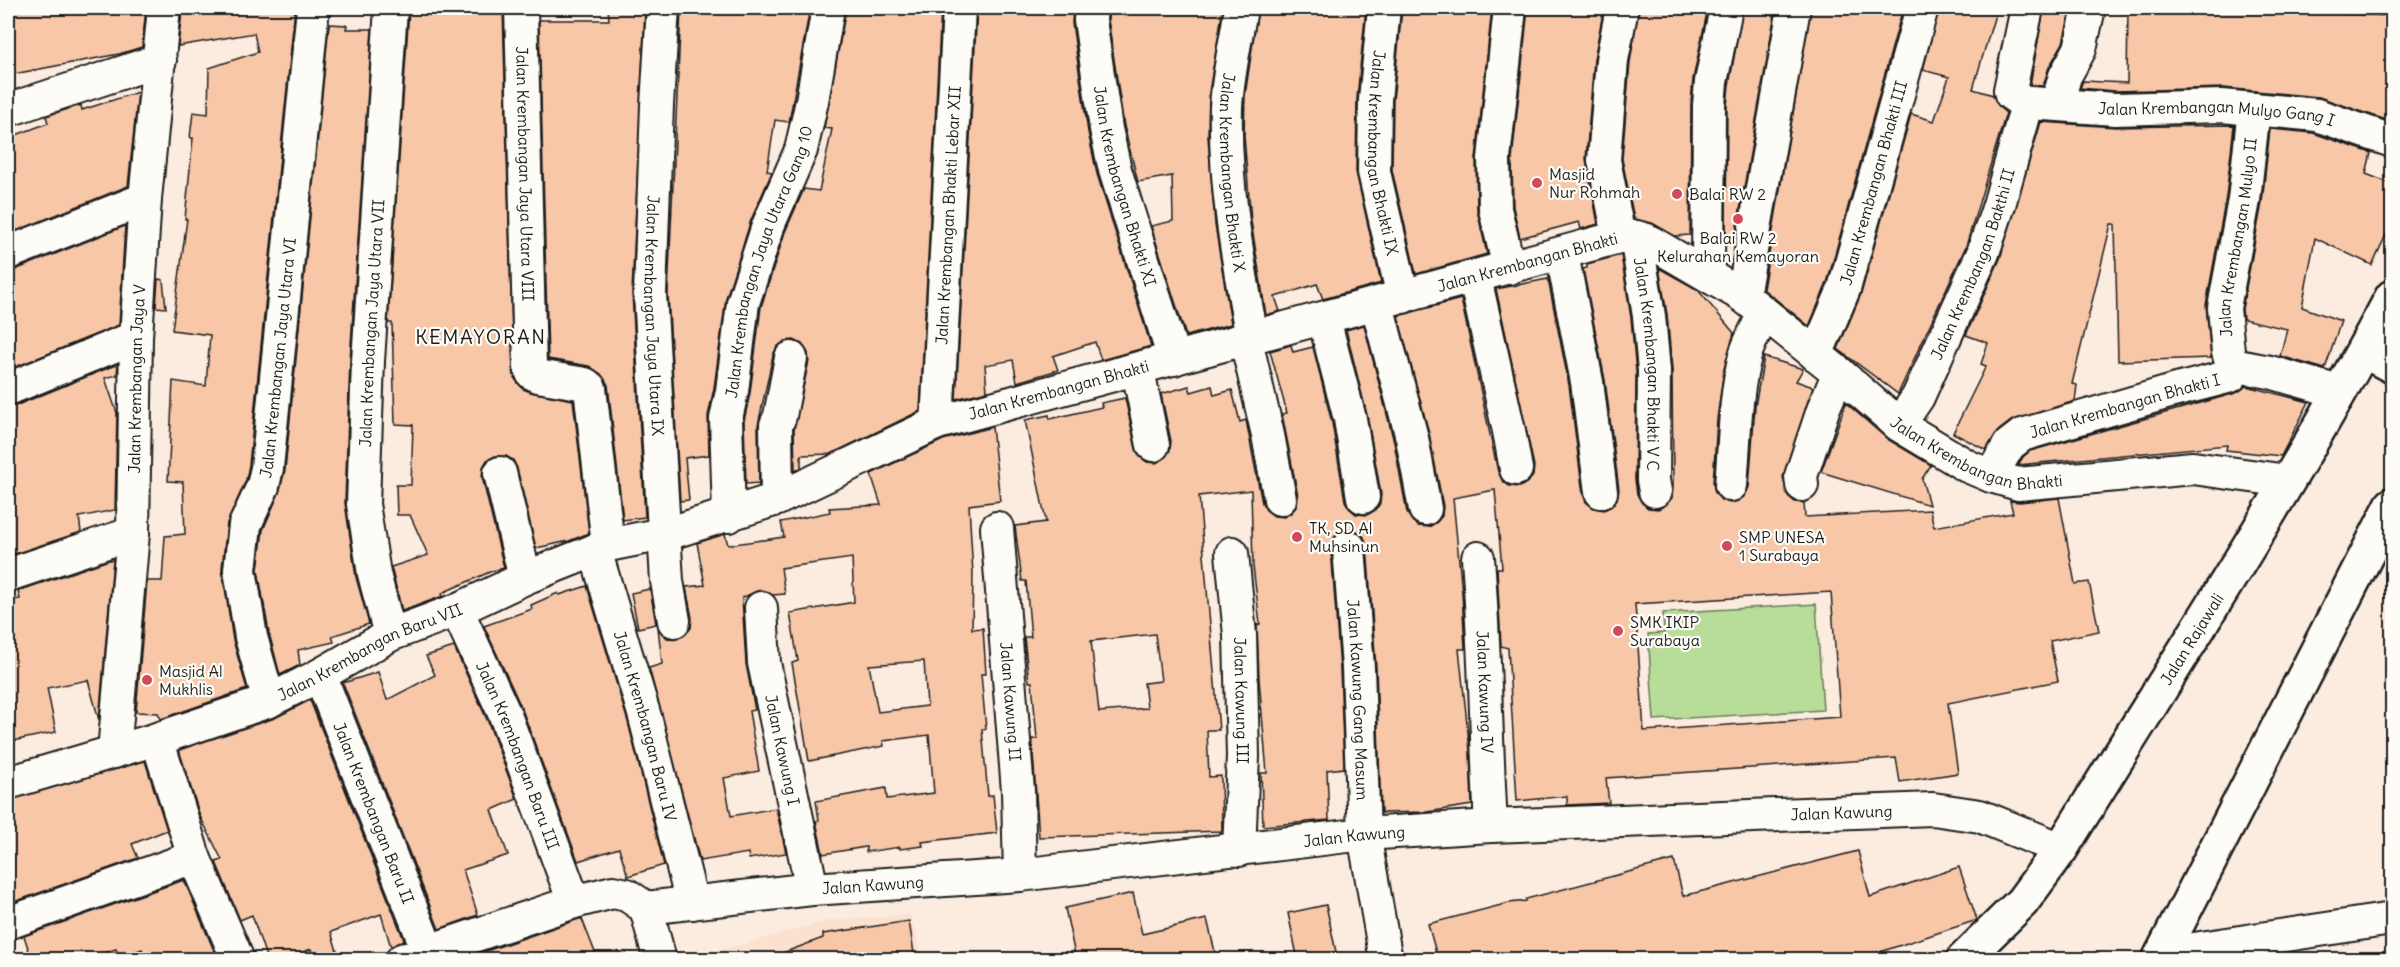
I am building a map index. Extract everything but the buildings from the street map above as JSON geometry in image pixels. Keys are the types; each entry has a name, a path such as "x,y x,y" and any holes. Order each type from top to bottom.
{"main road":[{"name":"Jalan Rajawali","path":"1963,960 2022,902 2061,849 2287,481 2364,351 2392,297"},
{"path":"2364,351 2392,366"},
{"path":"2160,957 2392,505"}],"street":[{"name":"Jalan Krembangan Jaya V","path":"114,752 133,533 136,337 145,198 164,8"},
{"name":"Jalan Krembangan Jaya Utara VI","path":"269,701 252,637 240,570 245,525 263,486 267,468 313,8"},
{"name":"Jalan Krembangan Jaya Utara VII","path":"390,635 374,574 363,504 368,361 391,8"},
{"name":"Jalan Krembangan Jaya Utara VIII","path":"521,8 530,367 532,373 538,376 585,384 590,388 602,547"},
{"name":"Jalan Krembangan Jaya Utara IX","path":"663,8 650,294 668,590 674,621"},
{"name":"Jalan Krembangan Jaya Utara Gang 10","path":"729,516 726,419 732,392 742,303 768,226 801,150 828,8"},
{"name":"Jalan Krembangan Bhakti Lebar XII","path":"937,423 959,8"},
{"name":"Jalan Krembangan Bhakti XI","path":"1091,8 1091,30 1114,170 1174,359"},
{"name":"Jalan Krembangan Bhakti X","path":"1241,8 1227,104 1226,157 1234,242 1249,339 1280,499"},
{"name":"Jalan Krembangan Bhakti IX","path":"1384,8 1375,100 1374,172 1390,301 1425,509"},
{"path":"1509,268 1495,209 1494,159 1510,8"},
{"name":"Jalan Krembangan Bhakti V C","path":"1622,8 1612,60 1604,160 1649,316 1654,371 1653,480 1655,491"},
{"path":"1708,275 1709,105 1711,82 1726,8"},
{"path":"1731,485 1735,408 1754,305 1794,8"},
{"name":"Jalan Krembangan Bhakti III","path":"1802,485 1801,476 1824,407 1828,364 1844,289 1922,8"},
{"path":"2027,8 2010,90 2011,94 2040,104"},
{"name":"Jalan Krembangan Bakthi II","path":"1899,425 1918,397 1983,253 1999,205 2040,104 2065,76 2080,49 2090,8"},
{"path":"9,105 160,60"},
{"name":"Jalan Krembangan Mulyo Gang I","path":"2040,104 2115,109 2222,106 2317,115 2392,141"},
{"name":"Jalan Krembangan Mulyo II","path":"2232,365 2228,352 2224,308 2244,200 2254,109"},
{"path":"8,253 145,198"},
{"name":"Jalan Krembangan Bhakti","path":"729,516 777,499 937,423 1628,237 1647,240 1754,305 1899,425 1967,466 1991,476 2018,484 2193,468 2287,481"},
{"path":"1562,254 1587,382 1601,492"},
{"path":"1475,278 1509,431 1515,469"},
{"path":"1324,319 1350,419 1364,497"},
{"path":"8,389 136,337"},
{"path":"777,499 776,425 780,416 791,358"},
{"name":"Jalan Krembangan Bhakti I","path":"1991,476 2009,445 2022,435 2174,391 2229,378 2233,373 2232,365 2270,372 2339,392"},
{"path":"1138,370 1153,445"},
{"path":"500,473 525,578"},
{"name":"Jalan Krembangan Baru VII","path":"8,783 157,739 269,701 390,635 457,610 525,578 602,547 666,534 729,516"},
{"name":"Jalan Kawung II","path":"998,528 1018,791 1020,875"},
{"path":"8,575 133,533"},
{"name":"Jalan Krembangan Baru IV","path":"602,547 692,903"},
{"name":"Jalan Kawung Gang Masum","path":"1348,547 1358,668 1364,834 1386,960"},
{"name":"Jalan Kawung III","path":"1232,553 1240,635 1243,756 1239,850"},
{"name":"Jalan Kawung IV","path":"1478,558 1484,635 1485,725 1491,826"},
{"name":"Jalan Kawung I","path":"761,608 764,663 812,889"},
{"name":"Jalan Krembangan Baru III","path":"457,610 505,715 574,902"},
{"name":"Jalan Krembangan Baru II","path":"320,675 415,955"},
{"path":"157,739 194,857 238,960"},
{"name":"Jalan Kawung","path":"646,908 812,889 1020,875 1364,834 1491,826 1933,809 1980,816 2061,849"},
{"path":"8,923 194,857"},
{"path":"415,955 574,902 613,892 627,895 646,908 660,960"},
{"path":"2160,957 2266,949 2392,919"}],"shaded area":[{"path":"910,915 923,959 687,960 826,921"}],"green space":[{"path":"1816,604 1823,710 1654,720 1648,634 1664,633 1663,613"}],"place":[{"name":"Masjid Nur Rohmah","path":"1537,183"},
{"name":"Balai RW 2","path":"1677,194"},
{"name":"Balai RW 2 Kelurahan Kemayoran","path":"1738,219"},
{"name":"TK, SD Al Muhsinun","path":"1297,537"},
{"name":"SMP UNESA 1 Surabaya","path":"1727,546"},
{"name":"SMK IKIP Surabaya","path":"1618,631"},
{"name":"Masjid Al Mukhlis","path":"147,680"}],"district":[{"name":"KEMAYORAN","path":"481,337"}]}
